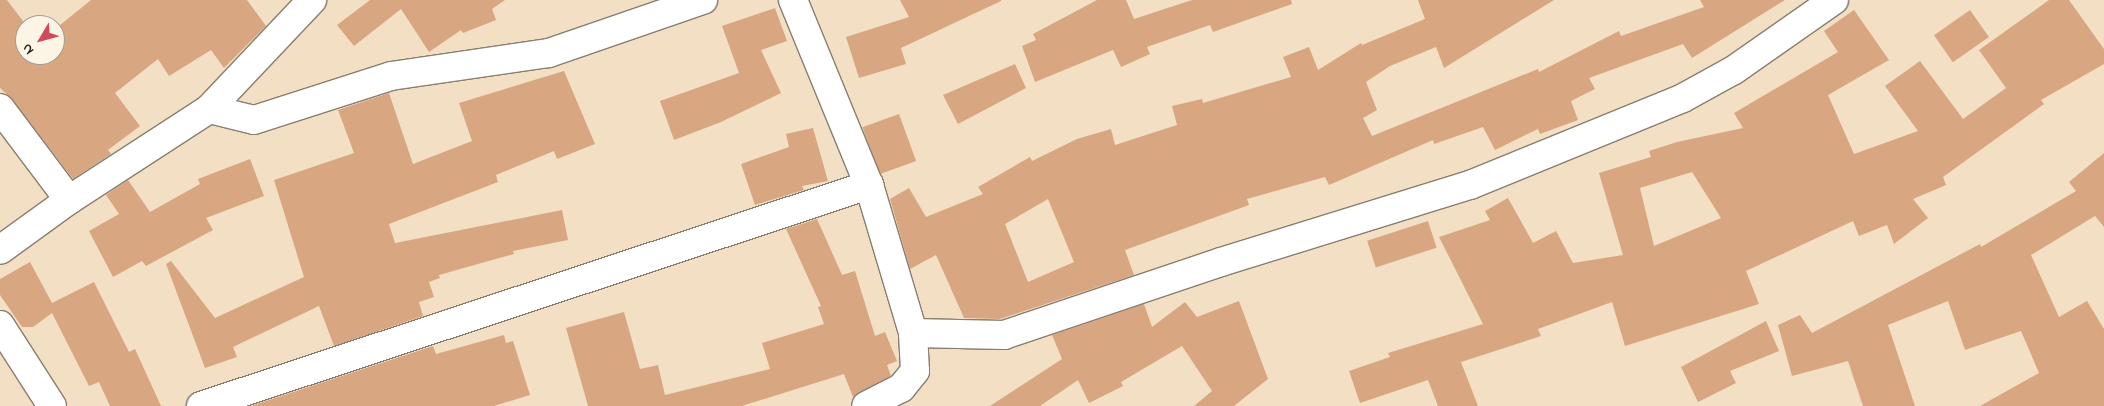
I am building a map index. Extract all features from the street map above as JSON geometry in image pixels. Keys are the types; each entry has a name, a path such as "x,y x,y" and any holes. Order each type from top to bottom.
{"street":[{"path":"0,250 69,200 209,109 312,0"},
{"path":"209,109 254,120 391,76 549,53 703,0"},
{"path":"793,0 868,186 913,333 915,371 902,388 866,406"},
{"path":"913,333 1004,335 1221,262 1470,185 1682,98 1734,70 1834,0"},
{"path":"0,108 69,200"},
{"path":"201,406 868,186"},
{"path":"0,324 52,406"}],"building":[{"path":"0,0 7,0 18,15 15,15 15,65 65,65 65,21 91,0 247,0 266,26 224,68 211,50 169,76 158,59 115,93 140,126 108,150 111,154 73,179 12,99 0,88"},
{"path":"370,0 505,0 492,9 496,20 463,33 461,30 429,52 401,9 354,46 337,25"},
{"path":"900,0 1001,1 901,48 906,64 859,78 846,37 909,17"},
{"path":"1097,0 1126,0 1134,19 1192,0 1291,0 1292,4 1213,32 1210,25 1147,47 1150,54 1121,67 1113,50 1035,82 1022,46 1036,40 1033,34"},
{"path":"1418,0 1554,0 1444,68 1436,47 1390,66 1366,82 1377,110 1363,118 1372,136 1538,69 1539,72 1619,31 1621,36 1704,7 1700,0 1785,0 1692,58 1683,44 1589,78 1595,89 1571,101 1578,120 1540,134 1538,129 1495,150 1483,127 1434,144 1433,140 1329,185 1325,177 1247,199 1249,205 1125,250 1134,275 1000,319 964,318 936,255 910,269 890,199 909,188 926,217 983,194 978,187 1030,157 1032,161 1077,139 1111,129 1115,145 1177,125 1172,106 1202,99 1203,103 1291,77 1283,57 1309,47 1318,70 1361,43 1362,45 1425,19","holes":["1048,199 1074,262 1028,282 1005,224"]},
{"path":"2049,0 2069,0 2104,49 2104,64 2041,100 2044,104 1943,177 1946,185 1913,199 1928,218 1894,244 1887,225 1859,236 1853,221 1746,271 1759,304 1625,346 1612,302 1538,329 1541,336 1461,362 1478,406 1438,406 1428,380 1360,403 1349,371 1390,357 1388,353 1483,324 1439,237 1490,220 1485,211 1508,198 1533,243 1556,231 1573,263 1623,255 1599,173 1651,157 1649,151 1677,142 1743,128 1734,113 1838,52 1824,31 1854,10 1889,60 1828,95 1854,154 1918,131 1885,86 1920,61 1963,119 2006,88 1979,50","holes":["1692,172 1721,218 1654,246 1640,188"]},
{"path":"775,8 787,41 761,50 781,93 721,122 674,140 660,101 739,73 722,26"},
{"path":"1970,10 1989,37 1953,62 1934,35"},
{"path":"1015,64 1026,88 958,124 943,95"},
{"path":"564,71 595,144 557,159 554,151 496,175 498,182 389,224 395,243 562,210 568,240 513,251 514,254 439,275 440,278 429,282 434,297 419,302 423,316 334,346 319,306 233,347 237,357 205,368 166,264 171,261 215,318 304,277 274,180 354,153 338,110 389,93 413,164 472,141 459,103"},
{"path":"899,114 916,161 879,174 862,127"},
{"path":"813,128 828,181 802,186 804,190 755,205 741,164 789,147 786,134"},
{"path":"2104,153 2104,227 2095,216 2031,255 2059,317 2087,301 2104,329 2104,406 1980,406 2039,373 2021,331 1965,350 1948,301 1888,325 1915,406 1863,406 1848,361 1792,376 1778,325 1800,315 1812,333 1980,244 1981,247 2076,191 2069,182"},
{"path":"250,159 264,196 206,218 213,230 146,266 142,261 113,277 89,231 119,214 106,195 128,180 150,212 200,184 198,179"},
{"path":"817,219 842,275 855,271 875,336 885,332 897,361 887,365 891,376 853,397 844,374 742,406 588,406 566,328 624,312 640,369 658,365 665,395 770,369 762,343 824,324 818,307 821,306 786,229"},
{"path":"1428,221 1437,248 1376,267 1367,241"},
{"path":"30,262 52,303 94,282 129,352 135,349 161,406 110,406 99,382 89,386 52,313 33,327 22,327 0,295 0,279"},
{"path":"1239,301 1268,379 1234,406 1194,406 1212,391 1182,346 1121,382 1123,386 1089,403 1078,380 1040,406 990,406 1062,359 1052,335 1144,304 1152,327 1185,302 1197,317"},
{"path":"1766,321 1779,351 1730,371 1736,383 1698,402 1681,367"},
{"path":"504,335 506,343 513,341 530,395 494,406 251,406 433,346 436,354"}]}
